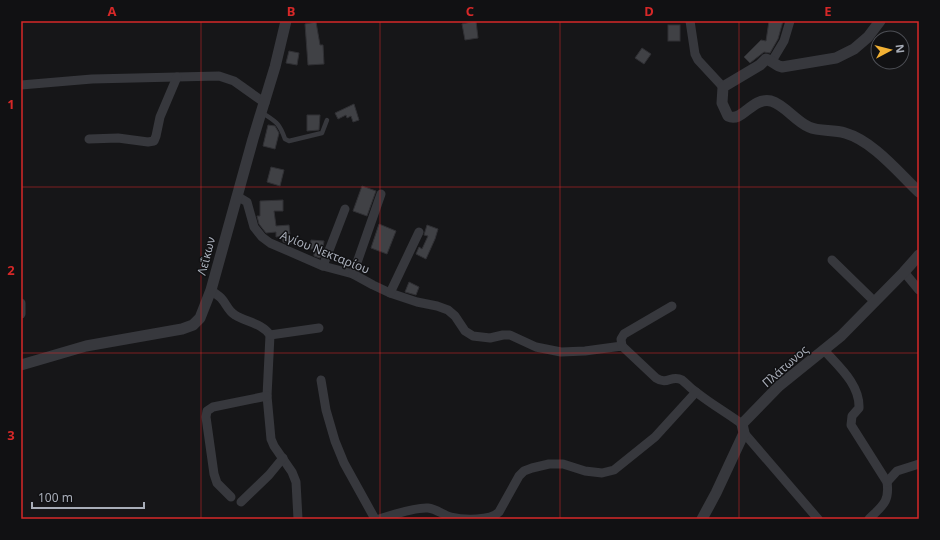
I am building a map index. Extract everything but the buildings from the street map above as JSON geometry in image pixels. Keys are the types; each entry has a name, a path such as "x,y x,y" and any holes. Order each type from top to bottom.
{"street":[{"name":"Λεΐκων","path":"21,365 86,346 186,328 193,325 200,318 211,290 252,139 275,67 286,21"},
{"path":"690,21 695,54 698,60 723,87 722,103 728,116 732,118 738,117 755,103 771,101 780,106 798,121 809,127 819,130 845,132 866,143 919,192"},
{"path":"772,61 784,41 790,21"},
{"path":"723,87 766,60 772,61 777,66 782,67 836,58 854,48 868,37 880,21"},
{"path":"89,139 118,138 148,142 154,141 160,117 177,77"},
{"path":"21,85 92,79 225,77 241,85 263,108"},
{"path":"353,274 381,194"},
{"name":"Αγίου Νεκταρίου","path":"236,198 247,202 254,227 266,240 323,266 353,274 390,292 418,302 448,310 455,316 465,331 473,336 490,338 510,335 536,347 560,352 585,351 622,346"},
{"path":"323,266 345,209"},
{"path":"390,292 419,232"},
{"name":"Πλάτωνος","path":"702,519 716,493 743,428 779,386 841,336 919,255"},
{"path":"832,260 875,302"},
{"path":"904,272 919,290"},
{"path":"211,290 220,297 229,310 235,315 263,328 270,335 267,396 272,439 274,446 292,472 296,482 298,519"},
{"path":"21,303 21,314"},
{"path":"672,306 624,334 621,339 622,346 660,381 665,382 676,378 681,380 743,428 818,519"},
{"path":"270,335 319,328"},
{"path":"824,350 854,385 858,397 859,408 850,420 851,425 887,482 887,499 869,519"},
{"path":"321,380 326,410 344,463 376,519"},
{"path":"379,519 421,508 436,510 450,517 490,518 496,516 499,512 519,476 524,471 549,464 563,464 585,471 602,473 614,470 656,437 696,392"},
{"path":"231,497 217,483 214,474 206,417 207,411 213,407 267,396"},
{"path":"242,502 270,475 283,458"},
{"path":"887,482 897,471 919,464"},
{"path":"432,519 436,510"}],"lane":[{"path":"263,108 281,128 285,139 289,141 322,133 328,120"}]}
